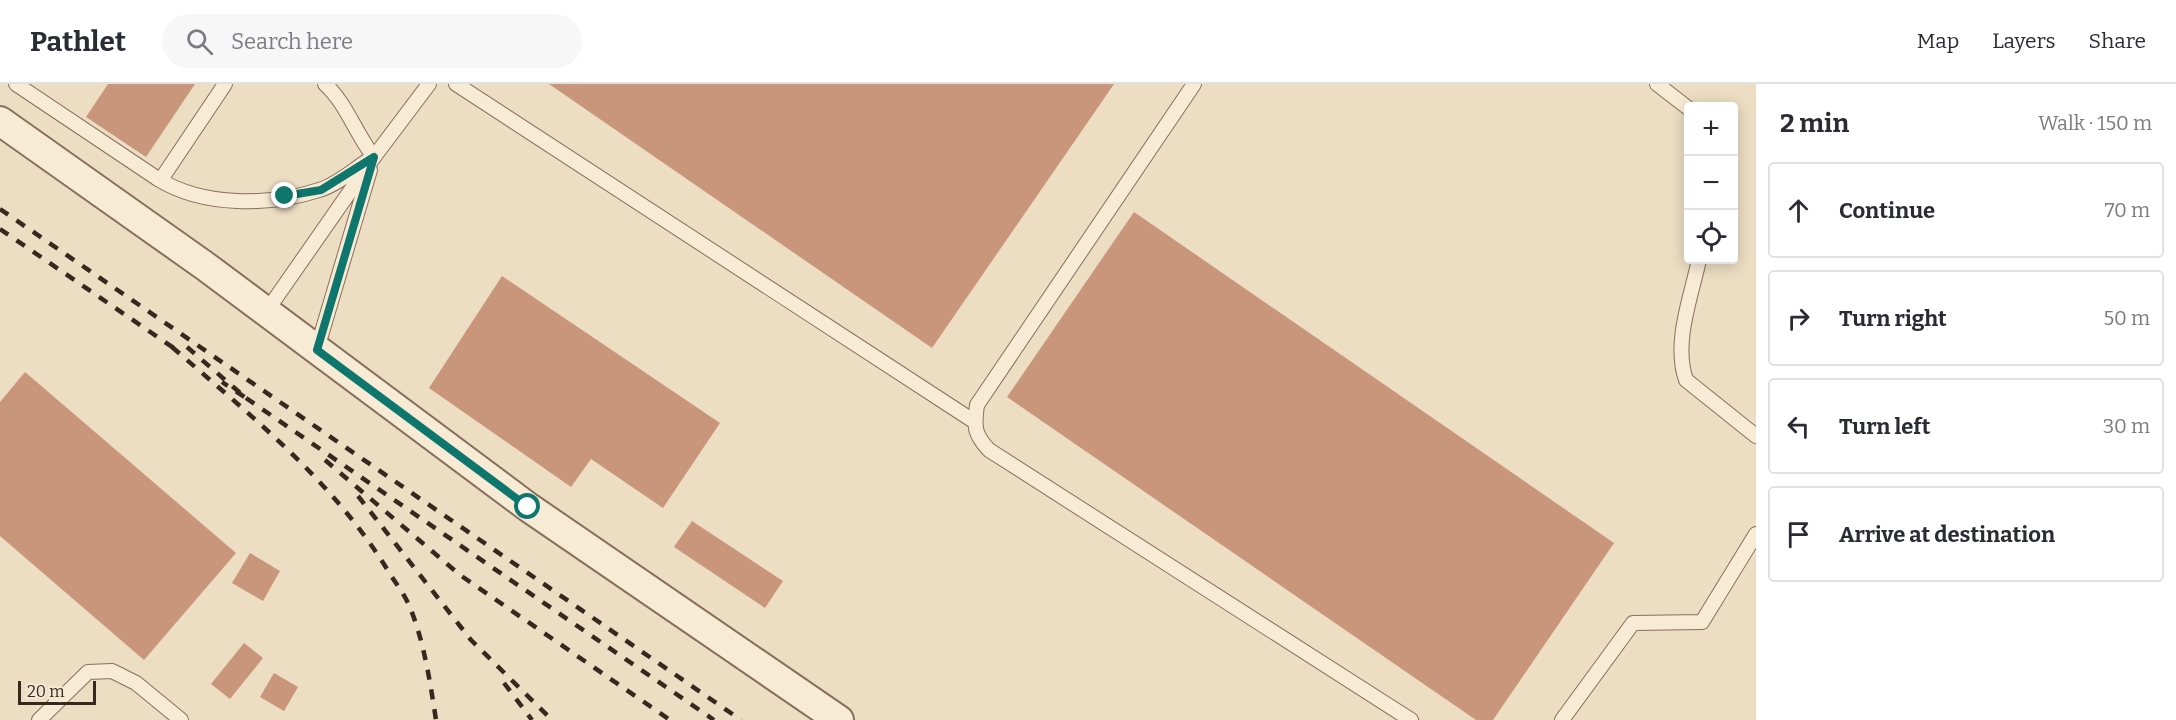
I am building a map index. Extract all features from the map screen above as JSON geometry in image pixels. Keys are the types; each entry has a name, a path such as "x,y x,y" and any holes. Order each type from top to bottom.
{"street":[{"path":"0,121 266,312 528,507 838,720"}],"lane":[{"path":"16,84 170,186 199,196 225,200 275,198 321,190 374,157"},
{"path":"158,178 162,178 174,162 225,84"},
{"path":"325,84 339,96 359,138 374,157"},
{"path":"266,312 374,157 429,84"},
{"path":"456,84 975,422"},
{"path":"1194,84 977,405 975,422 977,438 989,450 1411,720"},
{"path":"1657,84 1684,104"},
{"path":"317,350 374,157"},
{"path":"1698,264 1681,345 1686,380 1756,436"},
{"path":"1562,720 1633,623 1702,622 1756,534"},
{"path":"39,720 88,672 112,671 136,683 181,720"}],"building":[{"path":"108,84 195,84 146,157 86,117"},
{"path":"549,84 1114,84 932,348"},
{"path":"1134,212 1614,543 1493,720 1476,720 1007,397"},
{"path":"502,276 720,423 663,508 591,459 571,487 429,388"},
{"path":"25,372 236,553 144,660 0,536 0,402"},
{"path":"692,521 783,581 765,608 674,547"},
{"path":"250,553 280,571 263,601 232,583"},
{"path":"244,643 263,658 230,699 211,684"},
{"path":"274,673 298,687 284,711 260,697"}],"railway":[{"path":"0,209 741,720"},
{"path":"0,229 178,351"},
{"path":"172,347 288,450 341,506 365,537 409,605 423,647 436,720"},
{"path":"187,347 246,398 222,382"},
{"path":"246,398 714,720"},
{"path":"325,460 460,575 670,720"},
{"path":"358,496 471,640 552,720"},
{"path":"504,683 532,720"}],"route":[{"path":"285,196 321,190 374,157 317,350 528,507"}]}
